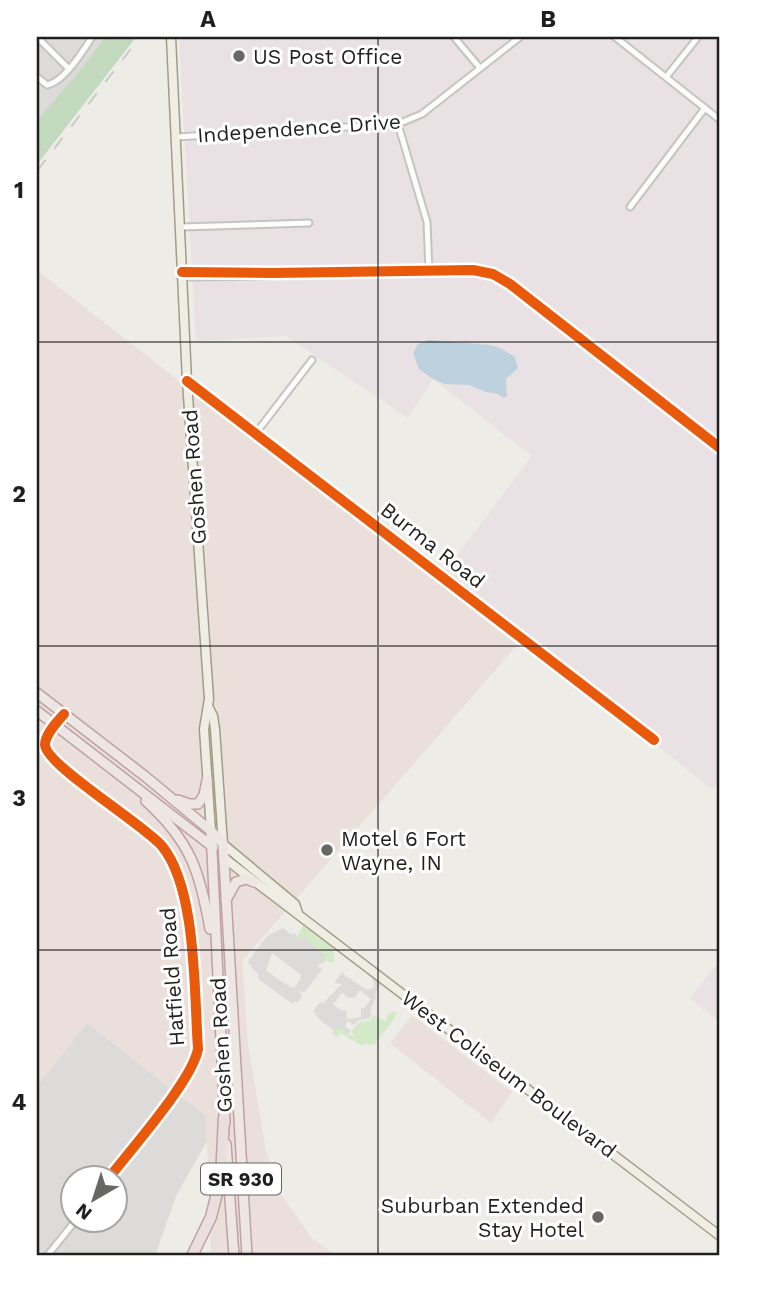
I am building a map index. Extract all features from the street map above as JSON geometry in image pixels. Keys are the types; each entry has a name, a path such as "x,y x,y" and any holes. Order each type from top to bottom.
{"highway":[{"name":"West Coliseum Boulevard","path":"37,693 166,794 223,844"},
{"name":"West Coliseum Boulevard","path":"37,711 211,844 224,858"},
{"name":"SR 930","path":"117,774 154,809 190,852 202,884 217,969"},
{"path":"166,794 188,804 198,804 204,795 207,780"},
{"name":"Goshen Road","path":"211,831 224,1117 234,1256"},
{"name":"SR 930","path":"223,844 247,1256"},
{"path":"226,901 236,881 246,879 254,882"},
{"path":"192,1256 211,1217 221,1177 224,1117"}],"main road":[{"name":"Goshen Road","path":"171,37 187,381 209,708 214,716 223,844"},
{"name":"Goshen Road","path":"209,708 205,715 204,729 211,831"},
{"name":"West Coliseum Boulevard","path":"223,844 295,904 298,913"},
{"name":"West Coliseum Boulevard","path":"224,858 720,1236"}],"street":[{"path":"37,37 69,69"},
{"path":"37,78 47,85 52,84 69,69 92,37"},
{"path":"454,37 480,68"},
{"name":"Independence Drive","path":"176,137 398,124 422,114 520,37"},
{"path":"615,37 720,120"},
{"path":"667,76 698,37"},
{"path":"630,207 705,108"},
{"path":"398,124 427,223 429,271"},
{"path":"181,227 309,223"},
{"path":"182,274 472,270 499,277 720,448"},
{"path":"256,433 312,360"},
{"name":"Burma Road","path":"187,381 654,740"},
{"path":"55,726 64,714"},
{"name":"Hatfield Road","path":"55,726 45,743 52,759 139,824 156,840 172,862 186,899 194,984 198,1049 196,1058 180,1085 120,1164"},
{"path":"47,1256 65,1234"}],"shaded area":[{"path":"37,37 136,37 37,165"},
{"path":"179,37 720,37 720,780 713,790 443,574 532,456 433,379 408,418 286,336 196,341"},
{"path":"37,270 517,645 242,961 248,1044 266,1151 278,1190 311,1237 336,1256 211,1256 206,1116 87,1023 37,1086"},
{"path":"283,928 291,934 295,933 300,941 301,937 304,938 324,954 325,960 318,967 322,968 321,971 305,992 299,991 302,996 297,1003 294,1001 294,1005 258,979 252,965 248,964 267,936","holes":["272,953 300,974 301,978 293,988 282,982 266,970"]},
{"path":"720,960 720,1023 690,998"},
{"path":"344,970 343,974 367,990 375,987 372,977 381,983 375,994 370,1018 354,1025 348,1021 345,1026 351,1031 348,1034 334,1031 313,1011 342,984 334,983","holes":["360,990 371,999 361,1008 361,1017 347,1019 346,1010 342,1011 333,1004 342,993 349,998 355,997"]},
{"path":"412,1015 512,1092 491,1123 390,1043"},
{"path":"87,1023 206,1116 207,1141 176,1196 155,1256 37,1256 37,1086"}],"green space":[{"path":"105,37 136,37 37,164 37,117 39,118 83,67"},
{"path":"304,923 330,944 333,963 324,960 324,953 304,938 301,937 300,941 297,938"},
{"path":"397,1012 394,1019 374,1045 365,1043 362,1046 341,1033 336,1037 332,1033 339,1027 353,1037 351,1032 358,1023 370,1020 374,1015 386,1022 388,1014"}],"water":[{"path":"429,340 490,345 515,357 518,368 506,379 507,396 504,398 469,385 445,384 419,369 413,353 418,344"}],"railway":[{"path":"37,171 140,37"}],"cycle path":[{"path":"182,272 473,270 493,274 510,284 720,448"},
{"path":"187,381 654,740"},
{"path":"64,714 47,737 45,745 50,754 77,780 162,846 182,888 192,943 198,1049 185,1079 120,1164"}],"place":[{"name":"US Post Office","path":"239,56"},
{"name":"Motel 6 Fort Wayne, IN","path":"327,850"},
{"name":"Suburban Extended Stay Hotel","path":"598,1217"}]}
